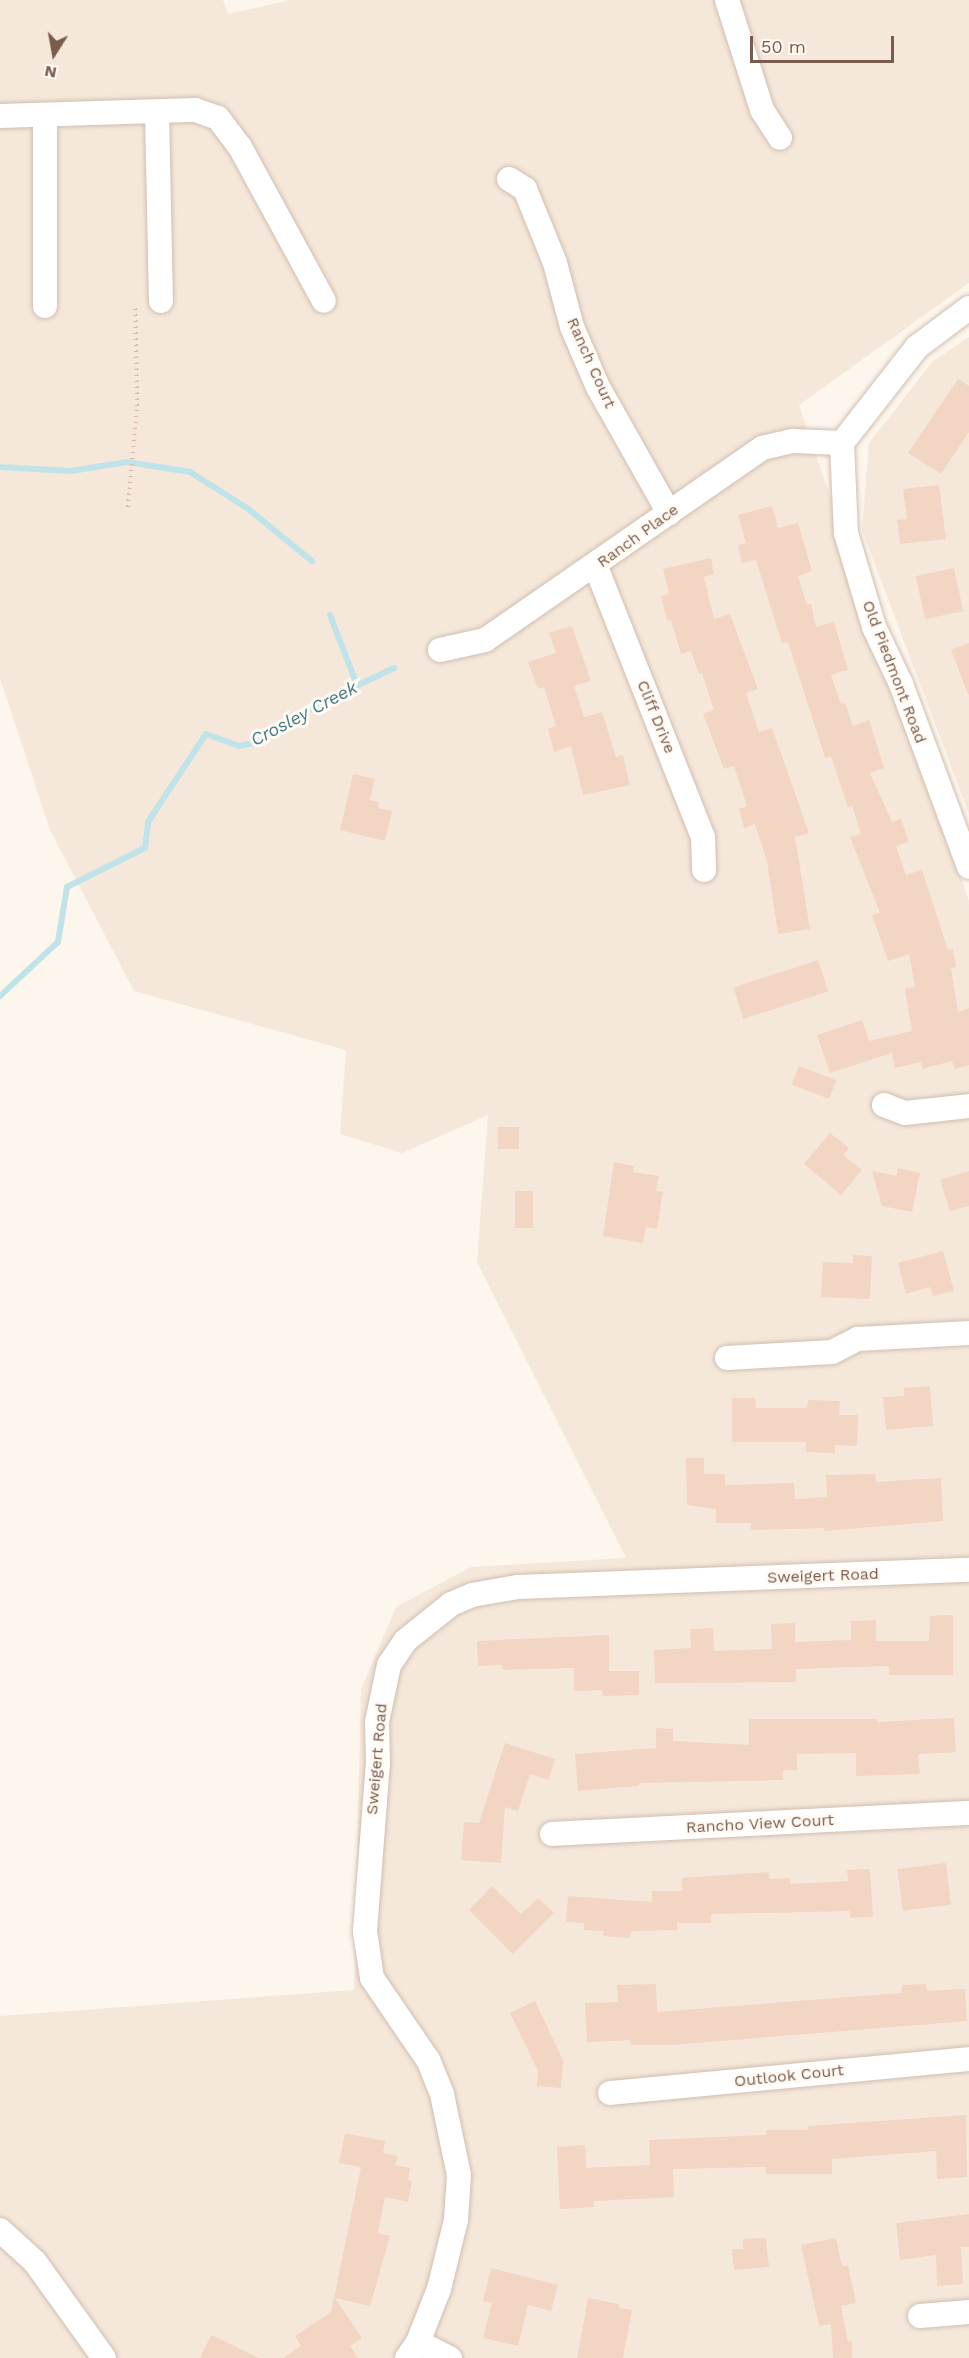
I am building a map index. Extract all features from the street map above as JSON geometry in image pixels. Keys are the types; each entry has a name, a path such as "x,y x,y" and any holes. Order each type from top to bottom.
{"street":[{"path":"727,0 762,110 780,138"},
{"path":"0,116 45,117 195,110 218,118 240,147 324,301"},
{"path":"157,112 161,301"},
{"path":"45,117 45,306"},
{"name":"Ranch Court","path":"509,179 525,189 555,263 572,327 598,387 669,513"},
{"path":"842,442 917,347 969,308"},
{"name":"Ranch Place","path":"440,650 485,640 596,567 762,448 793,441 842,442"},
{"name":"Old Piedmont Road","path":"842,442 846,533 874,627 901,684 969,867"},
{"name":"Cliff Drive","path":"596,567 703,837 705,870"},
{"path":"884,1105 905,1113 969,1106"},
{"path":"727,1358 832,1352 858,1339 969,1333"},
{"name":"Sweigert Road","path":"412,2350 439,2289 456,2220 459,2175 442,2094 428,2060 372,1978 365,1931 378,1763 377,1722 389,1665 405,1641 451,1604 472,1595 518,1587 969,1570"},
{"name":"Rancho View Court","path":"552,1834 969,1814"},
{"name":"Outlook Court","path":"610,2093 969,2059"},
{"path":"0,2230 36,2262 104,2358"},
{"path":"920,2316 969,2312"},
{"path":"412,2350 450,2358"}],"path":[{"path":"128,507 135,438 135,303"}],"shaded area":[{"path":"0,0 223,0 228,14 290,0 969,0 969,283 799,405 969,901 969,2358 0,2358 0,2016 354,1990 361,1689 396,1607 471,1567 626,1558 477,1262 488,1115 402,1153 340,1134 346,1050 134,991 50,830 0,678"},
{"path":"969,337 969,814 862,530 869,443 933,361"}],"building":[{"path":"958,379 969,386 969,432 941,474 908,453"},
{"path":"939,485 946,539 900,544 897,520 907,519 903,489"},
{"path":"772,506 778,528 798,523 812,571 798,576 807,605 811,604 816,627 834,622 848,670 831,675 841,704 845,703 853,726 869,720 884,768 870,773 892,822 901,819 909,842 896,846 906,875 922,870 948,950 953,949 956,967 951,968 958,1012 969,1008 969,1065 955,1069 952,1061 922,1069 921,1062 895,1068 892,1053 830,1073 817,1035 862,1020 869,1041 912,1031 905,989 915,987 909,954 888,961 872,915 880,913 850,837 861,834 852,806 848,807 831,756 825,758 788,642 782,643 756,560 742,563 738,545 746,543 738,515"},
{"path":"711,558 714,574 704,577 714,619 730,614 758,689 746,693 759,732 772,728 809,833 795,837 810,929 778,934 767,861 755,824 744,828 739,809 747,806 734,766 724,769 703,714 714,710 702,673 699,674 691,651 681,654 671,620 667,620 661,596 669,594 663,569"},
{"path":"954,568 963,611 925,619 916,576"},
{"path":"572,626 591,681 574,686 584,717 602,712 616,757 623,755 630,785 583,795 571,746 554,752 548,729 556,726 544,687 538,689 528,662 556,653 549,633"},
{"path":"969,643 969,694 968,694 951,650"},
{"path":"353,774 375,779 370,800 379,802 378,808 392,811 385,841 340,830"},
{"path":"818,960 828,991 744,1019 733,988"},
{"path":"799,1066 836,1080 829,1099 792,1085"},
{"path":"498,1127 519,1127 519,1149 498,1149"},
{"path":"830,1133 849,1148 843,1155 862,1170 841,1195 804,1164"},
{"path":"614,1162 634,1166 633,1172 659,1176 656,1191 663,1192 657,1229 646,1227 643,1243 603,1236"},
{"path":"898,1168 920,1173 912,1212 882,1206 872,1171 896,1176"},
{"path":"969,1171 969,1206 950,1211 940,1180"},
{"path":"515,1191 533,1191 533,1228 515,1228"},
{"path":"943,1251 954,1291 933,1296 930,1287 906,1294 898,1263"},
{"path":"853,1255 872,1256 870,1299 821,1297 823,1262 853,1263"},
{"path":"930,1386 933,1426 886,1430 883,1397 904,1396 904,1388"},
{"path":"732,1398 755,1398 756,1408 807,1408 808,1400 840,1401 839,1415 858,1415 857,1446 835,1445 835,1453 806,1452 806,1442 732,1442"},
{"path":"686,1458 704,1458 704,1474 725,1474 725,1485 794,1483 795,1499 827,1497 826,1475 875,1474 876,1482 941,1478 943,1521 824,1531 824,1528 751,1530 751,1523 716,1523 716,1509 687,1505"},
{"path":"953,1615 953,1675 889,1675 889,1666 796,1669 796,1682 655,1683 654,1650 691,1648 690,1629 713,1628 714,1651 772,1649 771,1624 795,1623 795,1642 851,1640 851,1621 876,1620 876,1641 929,1641 930,1616"},
{"path":"609,1635 609,1671 639,1671 639,1695 603,1696 602,1690 574,1691 574,1668 503,1670 502,1665 478,1666 477,1641"},
{"path":"954,1718 956,1752 918,1754 920,1774 856,1776 856,1753 797,1754 797,1770 783,1770 783,1780 639,1783 639,1786 578,1791 575,1754 656,1748 656,1728 673,1729 673,1741 749,1745 749,1719 877,1719 877,1722"},
{"path":"505,1743 555,1759 549,1780 530,1774 518,1811 505,1807 501,1863 461,1860 464,1822 479,1823"},
{"path":"946,1863 951,1905 902,1911 897,1869"},
{"path":"870,1869 873,1917 850,1918 850,1911 711,1914 711,1923 677,1923 677,1930 631,1931 630,1938 603,1936 604,1931 584,1930 584,1923 566,1922 568,1896 652,1902 652,1891 682,1891 682,1878 769,1872 770,1879 790,1878 790,1884 848,1881 847,1870"},
{"path":"492,1886 521,1914 538,1898 554,1913 513,1954 469,1910"},
{"path":"656,1984 657,2012 902,1993 902,1985 926,1984 927,1991 965,1989 967,2021 671,2045 631,2045 630,2040 587,2042 585,2003 618,2002 617,1985"},
{"path":"535,2001 563,2060 561,2088 537,2086 538,2071 510,2013"},
{"path":"966,2115 967,2177 937,2179 936,2151 832,2159 832,2174 766,2174 766,2167 673,2169 674,2197 594,2201 594,2207 560,2209 557,2147 585,2145 586,2168 650,2165 649,2140 766,2135 766,2130 808,2130 808,2126"},
{"path":"345,2133 385,2141 383,2153 398,2156 395,2165 410,2168 408,2180 412,2181 408,2202 385,2197 378,2233 390,2236 370,2306 335,2298 362,2338 350,2346 358,2358 283,2358 301,2346 295,2336 331,2312 361,2167 339,2163"},
{"path":"969,2214 969,2247 961,2247 963,2284 937,2286 936,2255 900,2260 896,2223"},
{"path":"766,2238 769,2267 734,2270 732,2249 743,2249 743,2239"},
{"path":"836,2238 842,2266 848,2265 856,2303 841,2306 848,2342 852,2341 852,2358 833,2358 831,2324 819,2326 801,2245"},
{"path":"491,2268 558,2285 551,2311 528,2305 518,2346 483,2338 492,2303 483,2301"},
{"path":"588,2298 619,2304 619,2308 632,2310 623,2358 577,2358"},
{"path":"211,2335 259,2358 200,2358"}],"waterway":[{"path":"0,467 71,471 127,462 190,472 247,508 312,561"},
{"path":"330,615 357,685"},
{"name":"Crosley Creek","path":"0,996 58,942 67,887 145,848 148,822 206,734 239,746 254,743 320,703 394,668"}]}
